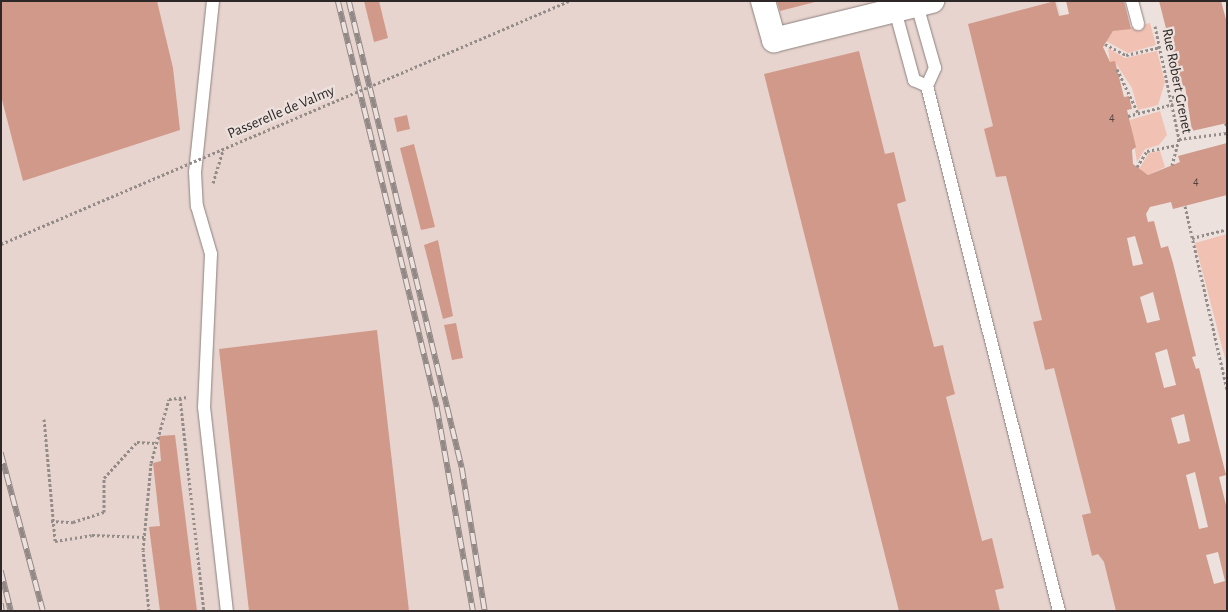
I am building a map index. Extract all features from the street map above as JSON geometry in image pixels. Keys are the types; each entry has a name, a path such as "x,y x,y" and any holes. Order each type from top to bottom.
{"street":[{"path":"763,1 774,40 915,6"}],"lane":[{"path":"213,1 195,172 197,206 211,254 204,392 226,611"},
{"path":"1132,1 1138,24"},
{"path":"915,6 914,80 927,86"},
{"path":"915,6 936,68 927,86 1059,611"}],"path":[{"name":"Passerelle de Valmy","path":"1,244 569,1"},
{"name":"Rue Robert Grenet","path":"1153,20 1174,104 1179,139 1172,165"},
{"path":"1105,44 1126,55 1160,47"},
{"path":"1117,69 1138,113"},
{"path":"1172,97 1187,95"},
{"path":"1128,116 1174,104"},
{"path":"1179,139 1227,133"},
{"path":"1136,167 1148,151 1178,145"},
{"path":"212,186 223,150"},
{"path":"1185,206 1227,390"},
{"path":"1192,238 1227,228"},
{"path":"149,611 145,537 155,443 169,399 198,397 204,392"},
{"path":"180,398 204,611"},
{"path":"44,419 51,521 55,541 92,535 145,537"},
{"path":"51,521 73,522 104,512 104,478 137,442 155,443"}],"shaded area":[{"path":"1,1 1057,1 1213,611 1,611"},
{"path":"1150,23 1156,45 1128,53 1106,41 1113,31"},
{"path":"1108,48 1125,58 1157,51 1165,82 1158,105 1138,110 1132,88 1115,62 1110,62"},
{"path":"1160,111 1167,135 1159,145 1145,149 1137,162 1130,120"},
{"path":"1160,151 1165,167 1148,175 1139,169 1149,153"},
{"path":"1227,234 1227,366 1195,243"}],"building":[{"path":"1,1 157,1 173,68 180,130 23,181 1,96"},
{"path":"364,1 379,1 388,38 374,42"},
{"path":"777,1 815,1 815,2 780,11"},
{"path":"1055,1 1059,16 1069,14 1066,1 1124,1 1131,29 1113,31 1103,47 1110,62 1115,61 1124,97 1129,96 1132,109 1127,110 1136,147 1132,150 1133,164 1148,175 1180,162 1178,156 1227,143 1227,195 1173,209 1171,202 1150,207 1146,214 1148,222 1154,221 1161,248 1168,246 1196,356 1192,357 1196,369 1199,368 1226,475 1219,477 1227,509 1227,611 1116,611 1104,562 1098,554 1092,556 1082,515 1091,513 1054,368 1045,370 1033,322 1042,320 1006,176 996,177 984,129 993,126 968,24","holes":["1135,236 1143,264 1133,266 1127,238","1153,292 1160,320 1147,323 1140,297","1167,349 1176,385 1164,388 1155,353","1184,414 1190,441 1178,444 1171,418","1195,472 1208,527 1199,529 1186,475","1218,552 1225,581 1214,584 1206,555"]},
{"path":"1159,1 1221,1 1227,23 1227,123 1192,131 1185,86 1181,87"},
{"path":"859,51 885,154 894,152 906,201 897,204 934,347 943,345 955,394 946,397 982,541 992,538 1004,588 995,590 1000,611 899,611 764,74"},
{"path":"407,115 410,129 397,132 394,118"},
{"path":"414,144 435,227 421,230 400,148"},
{"path":"438,240 453,316 443,319 424,245"},
{"path":"456,323 463,358 452,360 444,325"},
{"path":"377,330 409,611 249,611 219,349"},
{"path":"175,435 197,611 160,611 149,527 160,526 153,463 161,461 159,436"}],"railway":[{"path":"338,1 437,408 473,611"},
{"path":"349,1 462,468 485,611"},
{"path":"1,453 43,611"},
{"path":"1,571 11,611"},
{"path":"1,604 2,611"}]}
